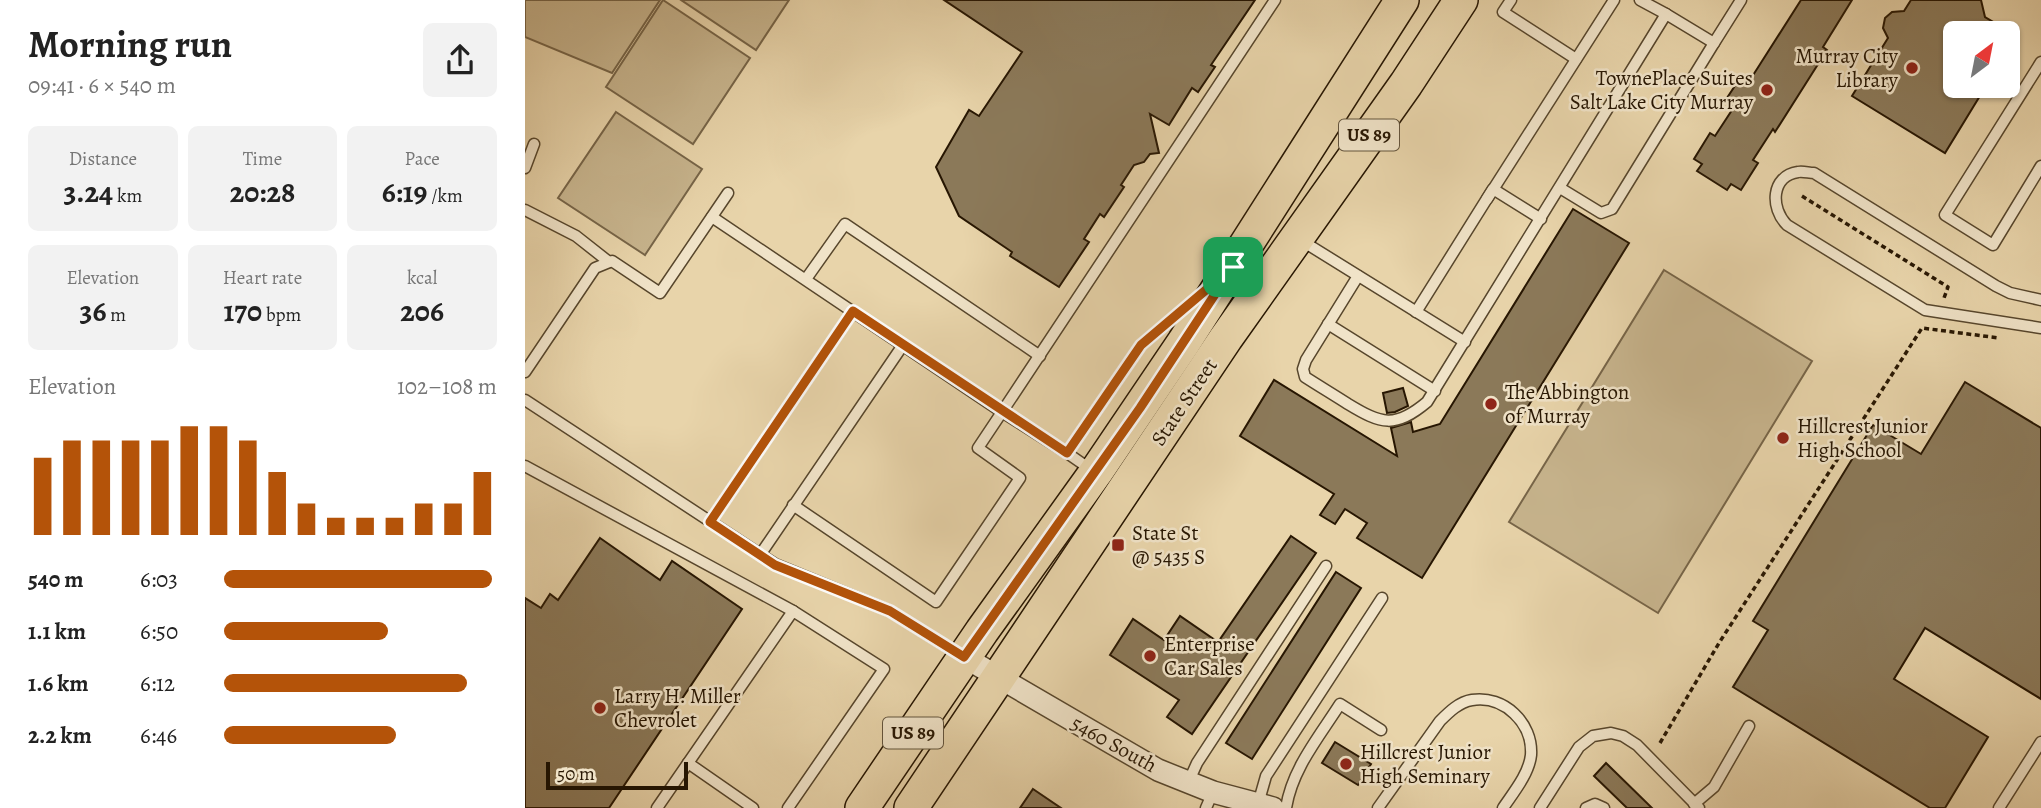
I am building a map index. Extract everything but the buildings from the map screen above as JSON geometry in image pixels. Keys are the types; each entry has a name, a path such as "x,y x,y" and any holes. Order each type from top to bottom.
{"main road":[{"name":"State Street","path":"862,808 964,657 1095,472 1233,267 1402,0"},
{"name":"State Street","path":"911,808 1226,338 1406,84 1461,0"}],"street":[{"name":"5460 South","path":"964,657 1114,746 1188,783 1210,800 1264,806"}],"lane":[{"path":"793,505 936,602 1020,478 978,448 1275,0"},
{"path":"1511,0 1503,12 1576,60"},
{"path":"1416,312 1613,0"},
{"path":"1640,0 1714,43"},
{"path":"1560,188 1601,213 1612,209 1741,0"},
{"path":"1359,276 1306,360 1303,369 1305,377 1372,419 1385,422 1403,418 1427,402 1435,391 1665,14"},
{"path":"2041,62 1945,215 1993,244 2041,166"},
{"path":"525,168 534,145"},
{"path":"2041,300 2003,290 1814,173 1799,171 1789,175 1776,193 1775,205 1779,217 1787,225 1925,310 2041,328"},
{"path":"1493,189 1541,219"},
{"path":"525,372 595,268 612,261 660,293 728,192"},
{"path":"525,210 576,236 609,262"},
{"path":"712,217 1095,472"},
{"path":"806,279 845,224 1039,356"},
{"path":"1296,238 1465,342"},
{"path":"1067,453 1141,345 1233,267"},
{"path":"710,522 853,311"},
{"path":"1328,324 1435,391"},
{"path":"760,555 903,345"},
{"path":"525,400 775,565 890,611 964,657"},
{"path":"525,466 793,611 884,669 788,808"},
{"path":"1188,783 1197,763 1326,566"},
{"path":"1264,806 1266,776 1381,598"},
{"path":"657,808 793,611"},
{"path":"1378,808 1449,711 1471,700 1487,700 1498,703 1522,721 1530,743 1529,765 1503,808"},
{"path":"1286,808 1295,774 1340,704 1381,730"},
{"path":"1540,808 1579,747 1593,736 1611,733 1623,736 1637,745 1696,806 1714,787 1749,726"},
{"path":"1999,808 2041,742"},
{"path":"688,763 753,808"},
{"path":"1586,808 1595,803 1604,808"}],"path":[{"path":"1802,196 1948,287 1942,302"},
{"path":"1660,743 1726,631 1922,328 2001,339"}],"shaded area":[{"path":"525,0 660,0 612,73 525,37"},
{"path":"663,0 750,58 693,144 606,87"},
{"path":"681,0 789,0 756,50"},
{"path":"616,112 702,169 645,255 558,198"},
{"path":"1664,270 1812,361 1658,613 1509,522"}],"place":[{"name":"Murray City Library","path":"1912,68"},
{"name":"TownePlace Suites Salt Lake City Murray","path":"1767,90"},
{"name":"The Abbington of Murray","path":"1491,404"},
{"name":"Hillcrest Junior High School","path":"1783,438"},
{"name":"State St @ 5435 S","path":"1118,545"},
{"name":"Enterprise Car Sales","path":"1150,656"},
{"name":"Larry H. Miller Chevrolet","path":"600,708"},
{"name":"Hillcrest Junior High Seminary","path":"1346,764"}],"route":[{"path":"1233,267 1140,408 964,657 890,611 775,565 710,522 853,311 1067,453 1141,345 1233,267"}]}
